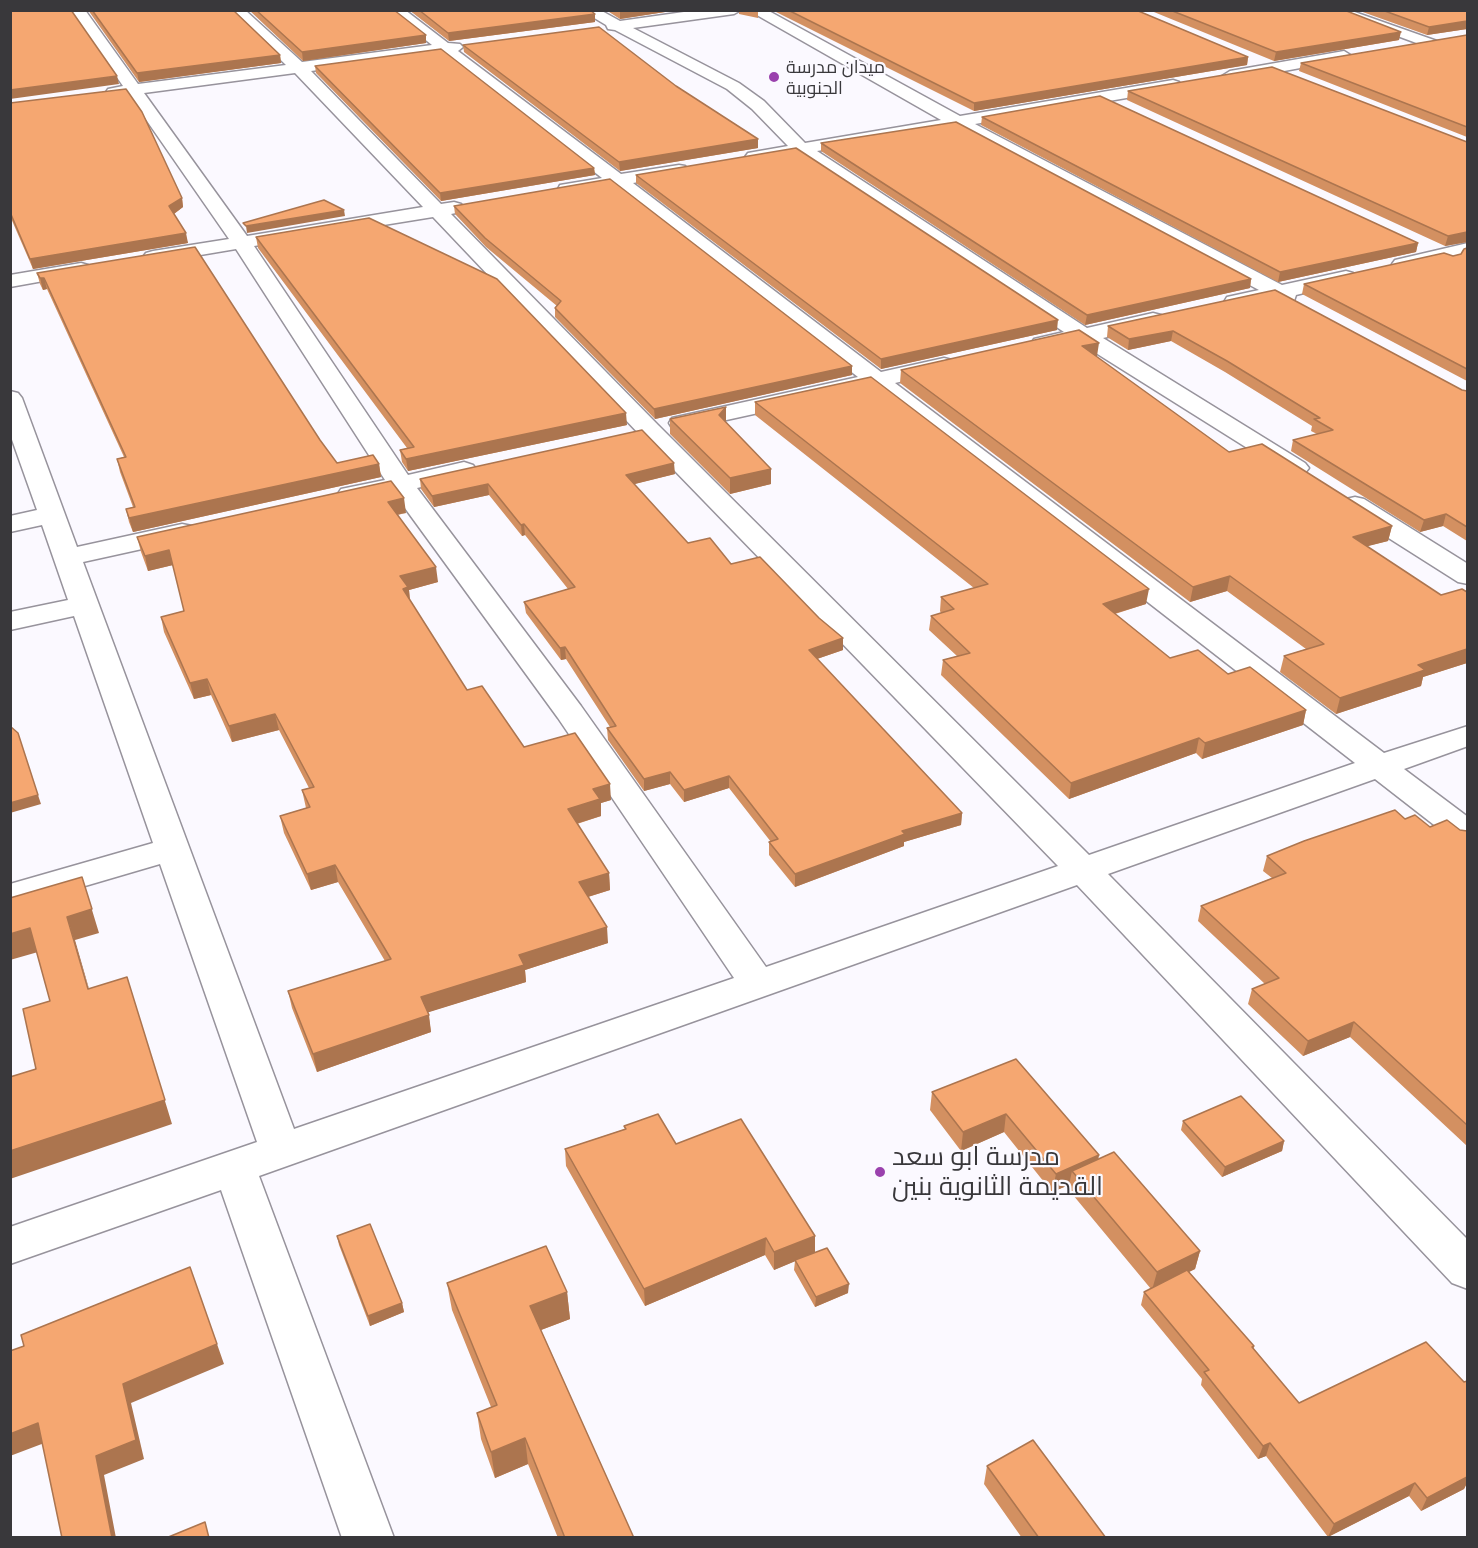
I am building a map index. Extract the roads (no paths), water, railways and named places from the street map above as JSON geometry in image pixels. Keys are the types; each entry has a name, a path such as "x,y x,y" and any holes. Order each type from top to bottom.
{"street":[{"path":"77,10 242,243 401,484 570,713 758,984"},
{"path":"236,10 299,68 437,211 638,433 1083,870 1463,1258"},
{"path":"396,10 456,47 616,180 1467,834"},
{"path":"616,26 734,10"},
{"path":"755,10 956,121 1300,304"},
{"path":"1334,10 1467,57"},
{"path":"591,20 616,26 733,86 765,111 801,149 1083,335 1316,481"},
{"path":"1391,48 1457,37"},
{"path":"99,94 456,47"},
{"path":"1216,78 1355,54"},
{"path":"1242,56 1306,81"},
{"path":"732,160 1193,82"},
{"path":"1101,97 1133,112"},
{"path":"549,192 697,166"},
{"path":"138,260 471,205"},
{"path":"1412,240 1467,265"},
{"path":"1210,308 1467,249"},
{"path":"10,281 103,266"},
{"path":"1025,348 1175,315"},
{"path":"638,433 968,360"},
{"path":"10,398 281,1151"},
{"path":"332,499 491,464"},
{"path":"1336,494 1467,576"},
{"path":"10,524 52,514"},
{"path":"68,558 206,527"},
{"path":"10,621 84,605"},
{"path":"10,1246 1467,735"},
{"path":"10,896 173,849"},
{"path":"234,1167 368,1538"}],"place":[{"name":"ميدان مدرسة الجنوبية","path":"774,77"},
{"name":"مدرسة ابو سعد القديمة الثانوية بنين","path":"880,1172"}]}
